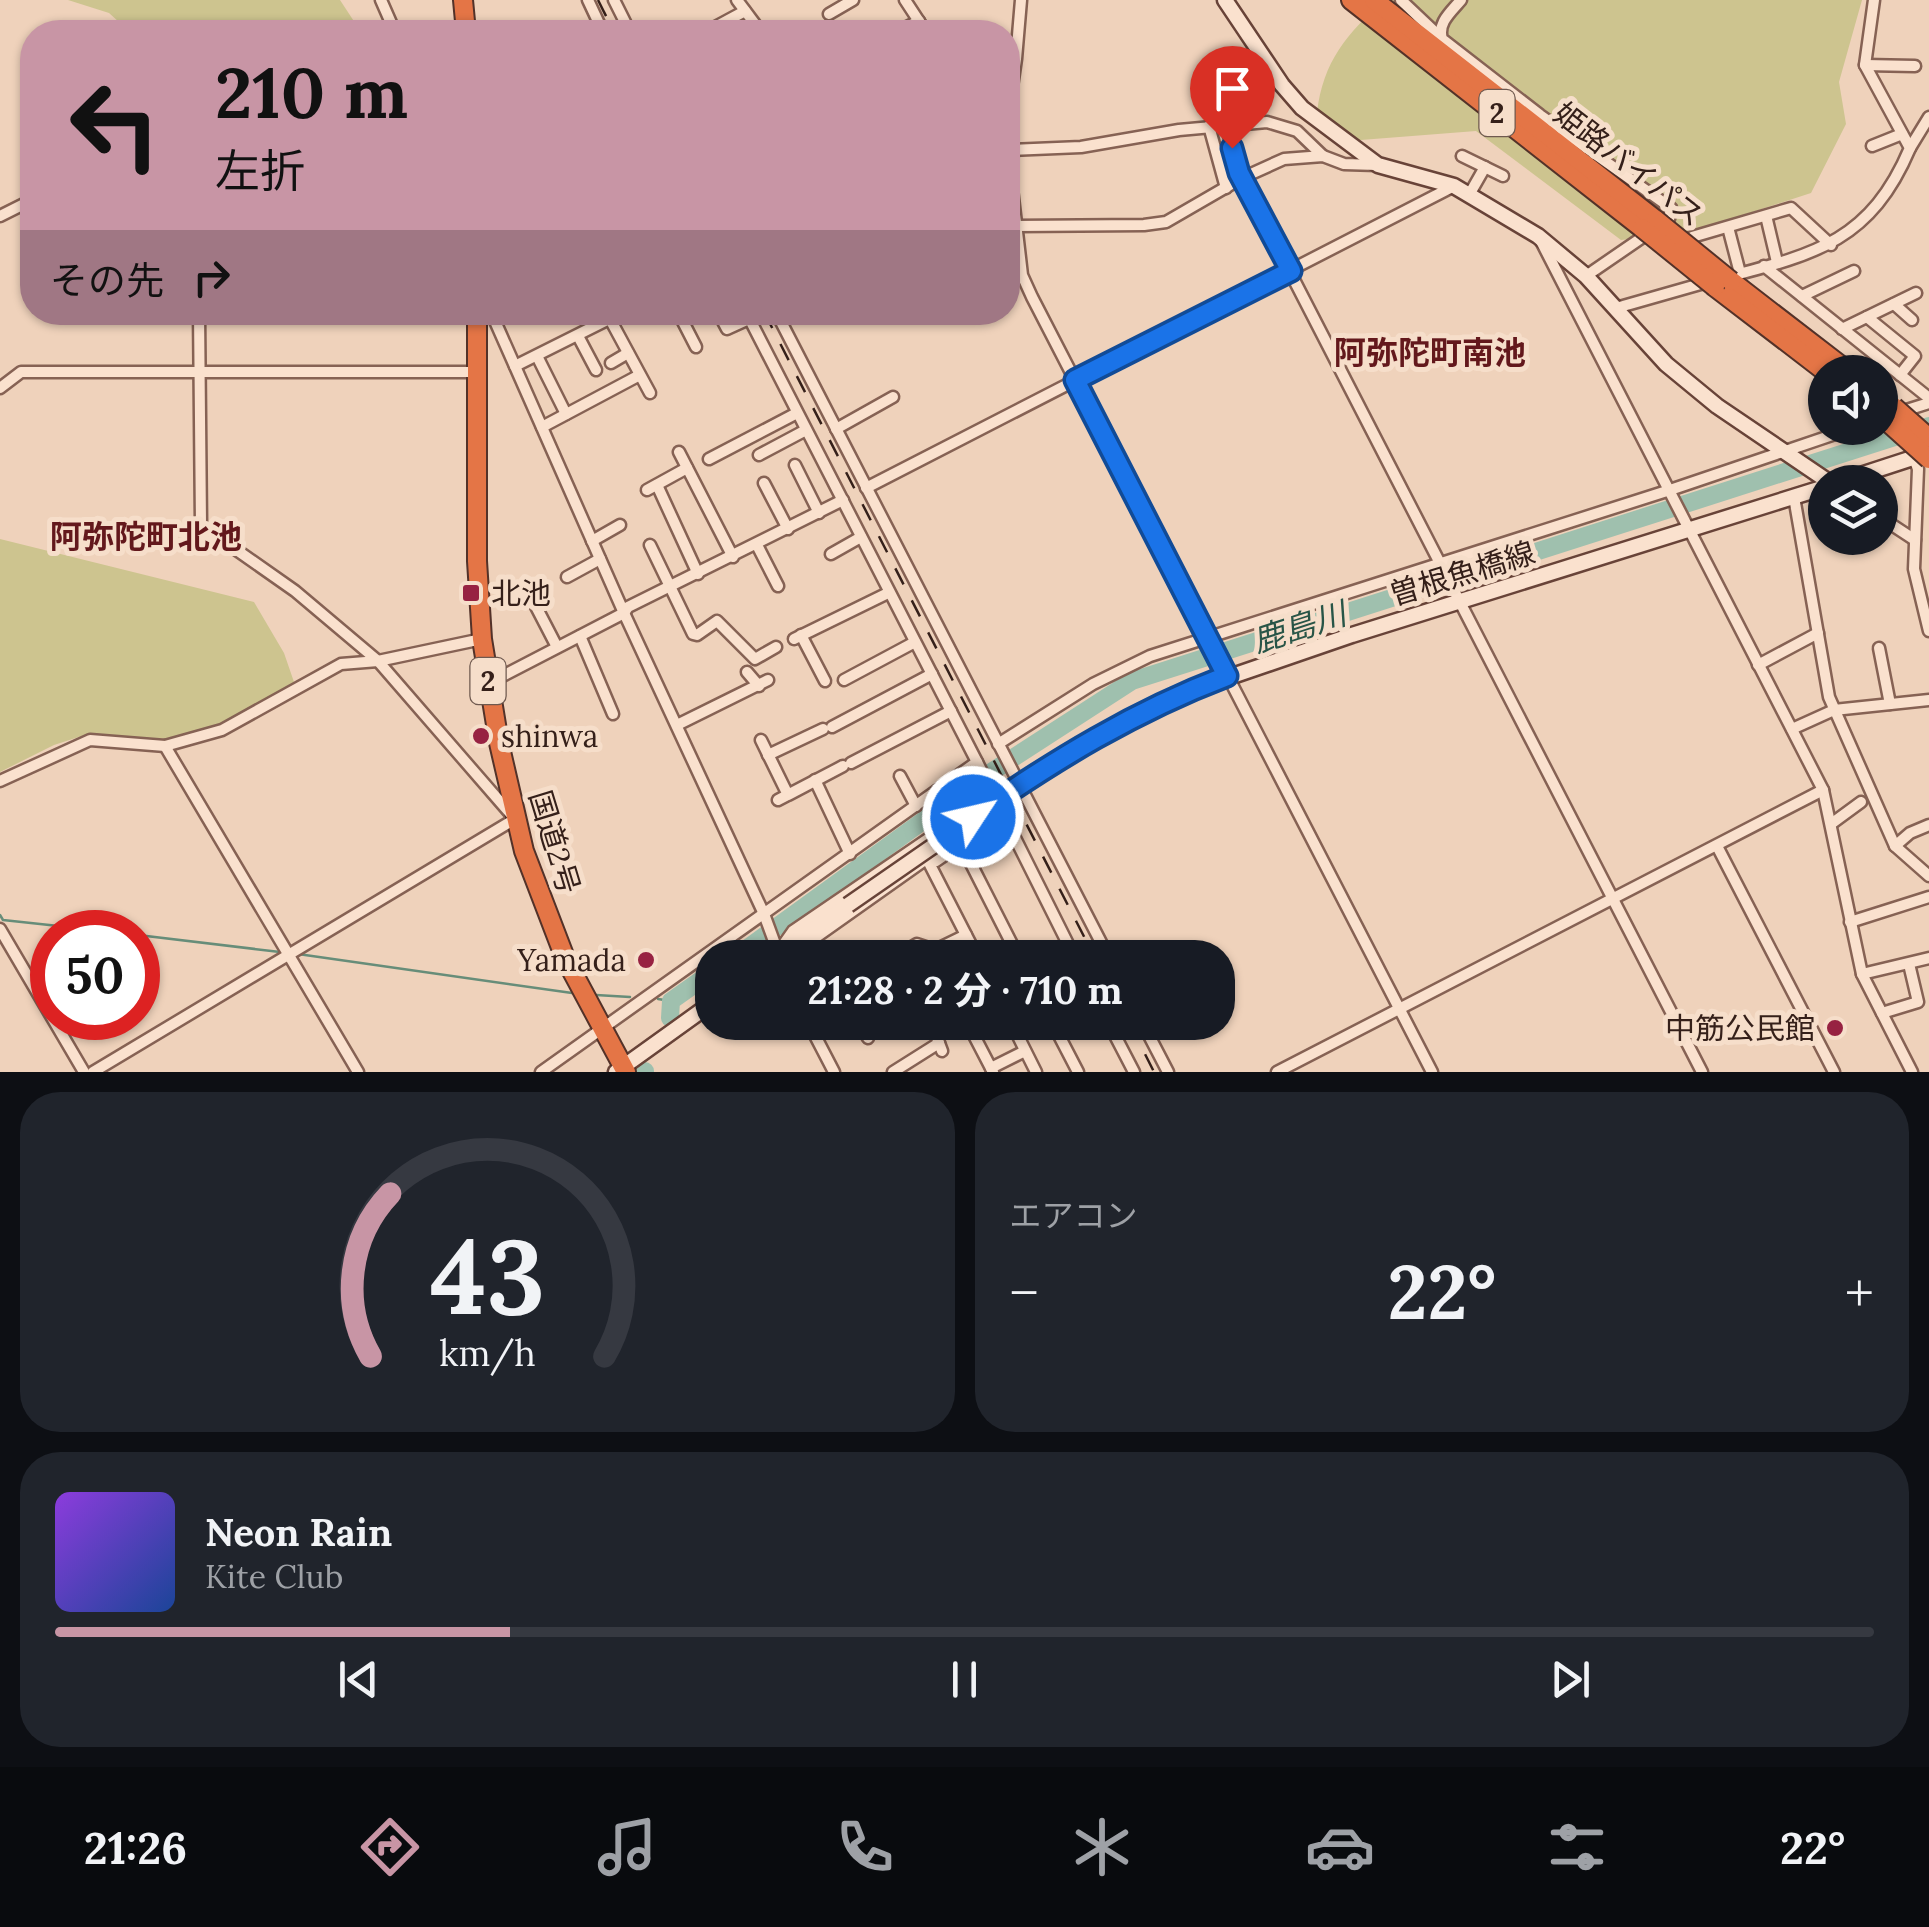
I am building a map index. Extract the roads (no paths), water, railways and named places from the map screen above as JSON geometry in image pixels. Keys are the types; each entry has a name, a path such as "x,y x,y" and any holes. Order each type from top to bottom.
{"highway":[{"name":"姫路バイパス","path":"1351,0 1827,355"},
{"name":"姫路バイパス","path":"1374,0 1649,224"},
{"name":"姫路バイパス","path":"1729,280 1808,355"},
{"name":"国道2号","path":"477,325 476,524 482,638 514,819 565,958 621,1070"},
{"path":"1898,418 1929,438"},
{"path":"1898,425 1924,456"}],"main road":[{"path":"1225,0 1302,108 1378,165 1454,186 1538,236 1586,276 1666,364 1718,406 1808,468"},
{"path":"1895,465 1924,456"},
{"name":"曽根魚橋線","path":"794,940 1063,756 1174,696 1458,596 1688,531 1808,492"},
{"path":"621,1070 695,1016"}],"street":[{"path":"737,0 751,20"},
{"path":"829,14 853,0"},
{"path":"1401,0 1442,39 1540,115 1671,208 1669,219 1586,276"},
{"path":"1442,39 1443,22 1461,0"},
{"path":"1874,0 1864,65 1910,148"},
{"path":"729,20 745,11"},
{"path":"1864,65 1914,66"},
{"path":"1616,308 1729,280 1831,245 1854,230 1876,203 1902,167 1929,118"},
{"path":"1020,151 1126,142 1209,126 1267,122 1285,125 1323,156 1344,164 1378,165"},
{"path":"1226,124 1242,178 1702,1072"},
{"path":"1209,126 1226,188"},
{"path":"1872,146 1902,134"},
{"path":"1020,226 1166,222 1242,178 1284,159 1323,156"},
{"path":"1462,156 1502,176"},
{"path":"1469,195 1485,167"},
{"path":"866,488 1454,186"},
{"path":"1692,237 1791,208 1831,245"},
{"path":"1767,220 1777,262"},
{"path":"1729,231 1729,280"},
{"path":"1538,236 1824,790 1862,974 1912,1072"},
{"path":"1020,265 1075,380 1432,1072"},
{"path":"1764,266 1929,400"},
{"path":"1802,296 1854,270"},
{"path":"1842,329 1916,294"},
{"path":"1894,304 1912,320"},
{"path":"1867,317 1915,356 1900,375"},
{"path":"93,1072 514,819 378,661 295,591 202,525 199,325"},
{"path":"498,325 772,940"},
{"path":"516,366 599,325"},
{"path":"613,325 650,393"},
{"path":"685,325 696,347"},
{"path":"752,325 1066,940"},
{"path":"783,325 1100,940"},
{"path":"578,336 596,370"},
{"path":"610,362 628,353"},
{"path":"537,356 566,414"},
{"path":"0,388 21,372 476,372"},
{"path":"542,427 624,388 636,377"},
{"path":"836,429 892,397"},
{"path":"1898,406 1929,400"},
{"path":"709,459 741,447 798,413"},
{"path":"759,455 806,430"},
{"path":"998,744 1093,684 1150,656 1209,641 1672,494 1808,442"},
{"path":"682,451 736,556 687,468 682,451"},
{"path":"1924,456 1929,468"},
{"path":"1924,456 1918,469 1914,568 1929,631"},
{"path":"795,465 819,513"},
{"path":"687,468 652,488 698,574"},
{"path":"764,483 788,529"},
{"path":"1794,497 1834,710 1895,846 1929,876"},
{"path":"489,683 624,613 628,607 843,500"},
{"path":"592,540 620,525"},
{"path":"1898,529 1915,540"},
{"path":"831,554 861,537"},
{"path":"650,544 693,634 717,621 755,659 776,648"},
{"path":"756,546 778,586"},
{"path":"567,577 600,559"},
{"path":"530,593 535,614 557,648"},
{"path":"825,681 798,637 888,593"},
{"path":"1758,665 1818,633"},
{"path":"580,636 613,714"},
{"path":"0,781 90,740 164,746 222,730 341,664 378,661 482,638"},
{"path":"848,662 849,677 915,642"},
{"path":"1879,648 1890,704"},
{"path":"676,725 764,683 747,672"},
{"path":"768,755 932,674"},
{"path":"1792,729 1834,710 1929,700"},
{"path":"850,763 951,711"},
{"path":"761,740 783,797"},
{"path":"164,746 358,1072"},
{"path":"541,1072 766,919 977,762"},
{"path":"843,766 783,797 815,780 843,766"},
{"path":"900,776 916,806"},
{"path":"815,780 850,854"},
{"path":"1277,1072 1824,790"},
{"path":"785,940 792,931 994,794"},
{"path":"1831,824 1861,802"},
{"path":"812,940 929,862 999,808"},
{"path":"1895,846 1910,833 1929,825"},
{"path":"929,862 975,834"},
{"path":"961,844 1010,940"},
{"path":"1716,846 1834,1072"},
{"path":"929,862 969,940"},
{"path":"1850,922 1929,898"},
{"path":"0,929 84,1072"},
{"path":"957,940 966,935"},
{"path":"1862,974 1929,958"},
{"path":"1882,1012 1918,1002 1910,964"},
{"path":"818,1040 834,1072"},
{"path":"892,1072 941,1047 938,1040"},
{"path":"976,1040 992,1070 1025,1051"},
{"path":"1019,1040 1036,1072"},
{"path":"1061,1040 1078,1072"},
{"path":"1117,1040 1134,1072"},
{"path":"1151,1040 1168,1072"}],"waterway":[{"name":"鹿島川","path":"759,940 982,778 1132,681 1929,426"},
{"path":"0,915 3,920 30,923"},
{"path":"160,938 280,952"},
{"path":"298,954 572,993"},
{"name":"鹿島川","path":"670,1018 671,1001 695,984"},
{"path":"596,995 630,997"},
{"path":"658,999 671,1001"}],"railway":[{"path":"598,0 608,20"},
{"path":"771,325 1086,940"},
{"path":"1138,1040 1154,1072"}],"place":[{"name":"北池","path":"471,593"},
{"name":"shinwa","path":"481,736"},
{"name":"Yamada","path":"646,960"},
{"name":"中筋公民館","path":"1835,1028"}],"district":[{"name":"阿弥陀町南池","path":"1430,352"},
{"name":"阿弥陀町北池","path":"146,536"}]}
